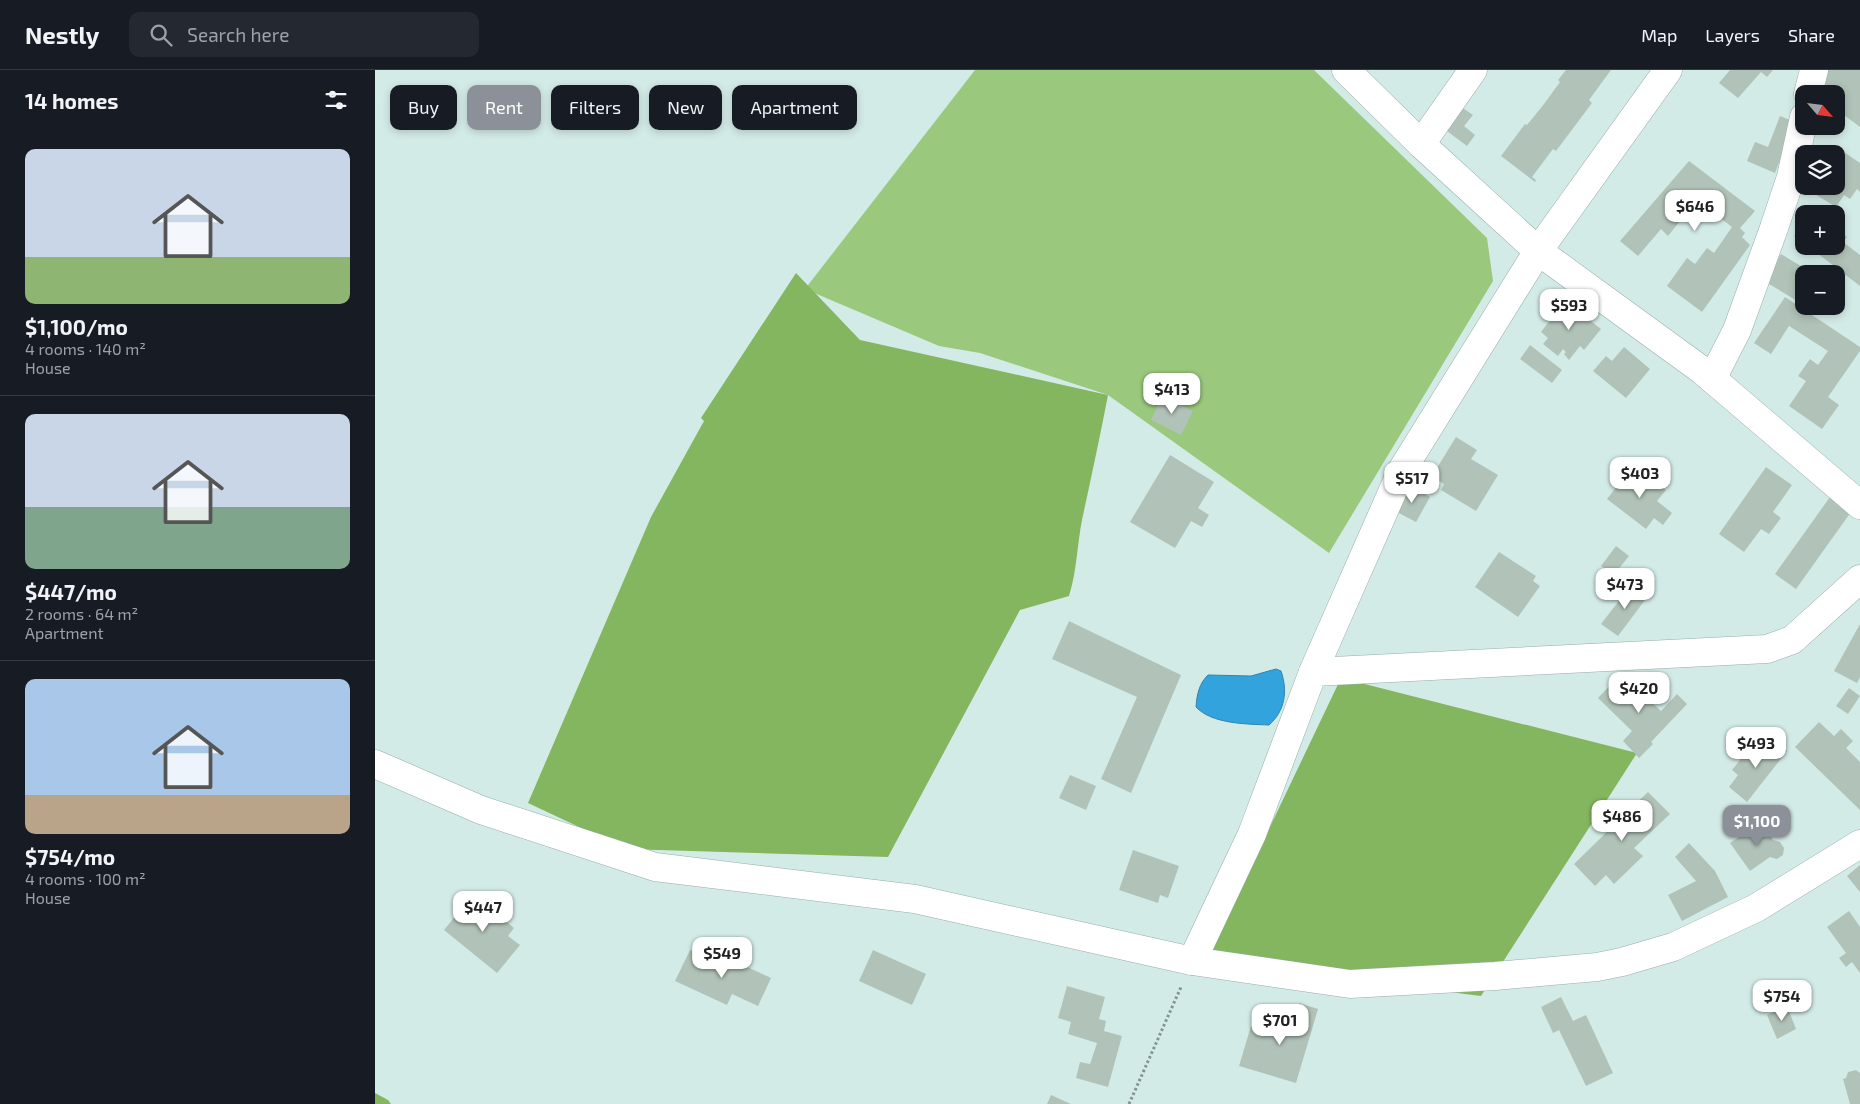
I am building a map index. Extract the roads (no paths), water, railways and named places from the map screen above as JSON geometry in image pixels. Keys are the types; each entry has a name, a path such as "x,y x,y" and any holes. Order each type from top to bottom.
{"street":[{"path":"1346,70 1421,144 1538,250 1703,371 1860,506"},
{"path":"1421,144 1473,70"},
{"path":"1192,961 1252,834 1313,672 1402,470 1538,250 1668,70"},
{"path":"1810,85 1814,70"},
{"path":"1711,379 1737,330 1791,177 1800,135"},
{"path":"1313,672 1767,649 1792,640 1860,580"},
{"path":"375,764 481,810 655,867 915,899 1192,961 1350,984 1495,976 1597,967 1623,962 1673,947 1756,908 1860,844"}],"water":[{"path":"1276,669 1281,671 1283,678 1284,700 1279,713 1269,725 1220,720 1203,713 1196,707 1202,682 1208,675 1251,676"}]}
